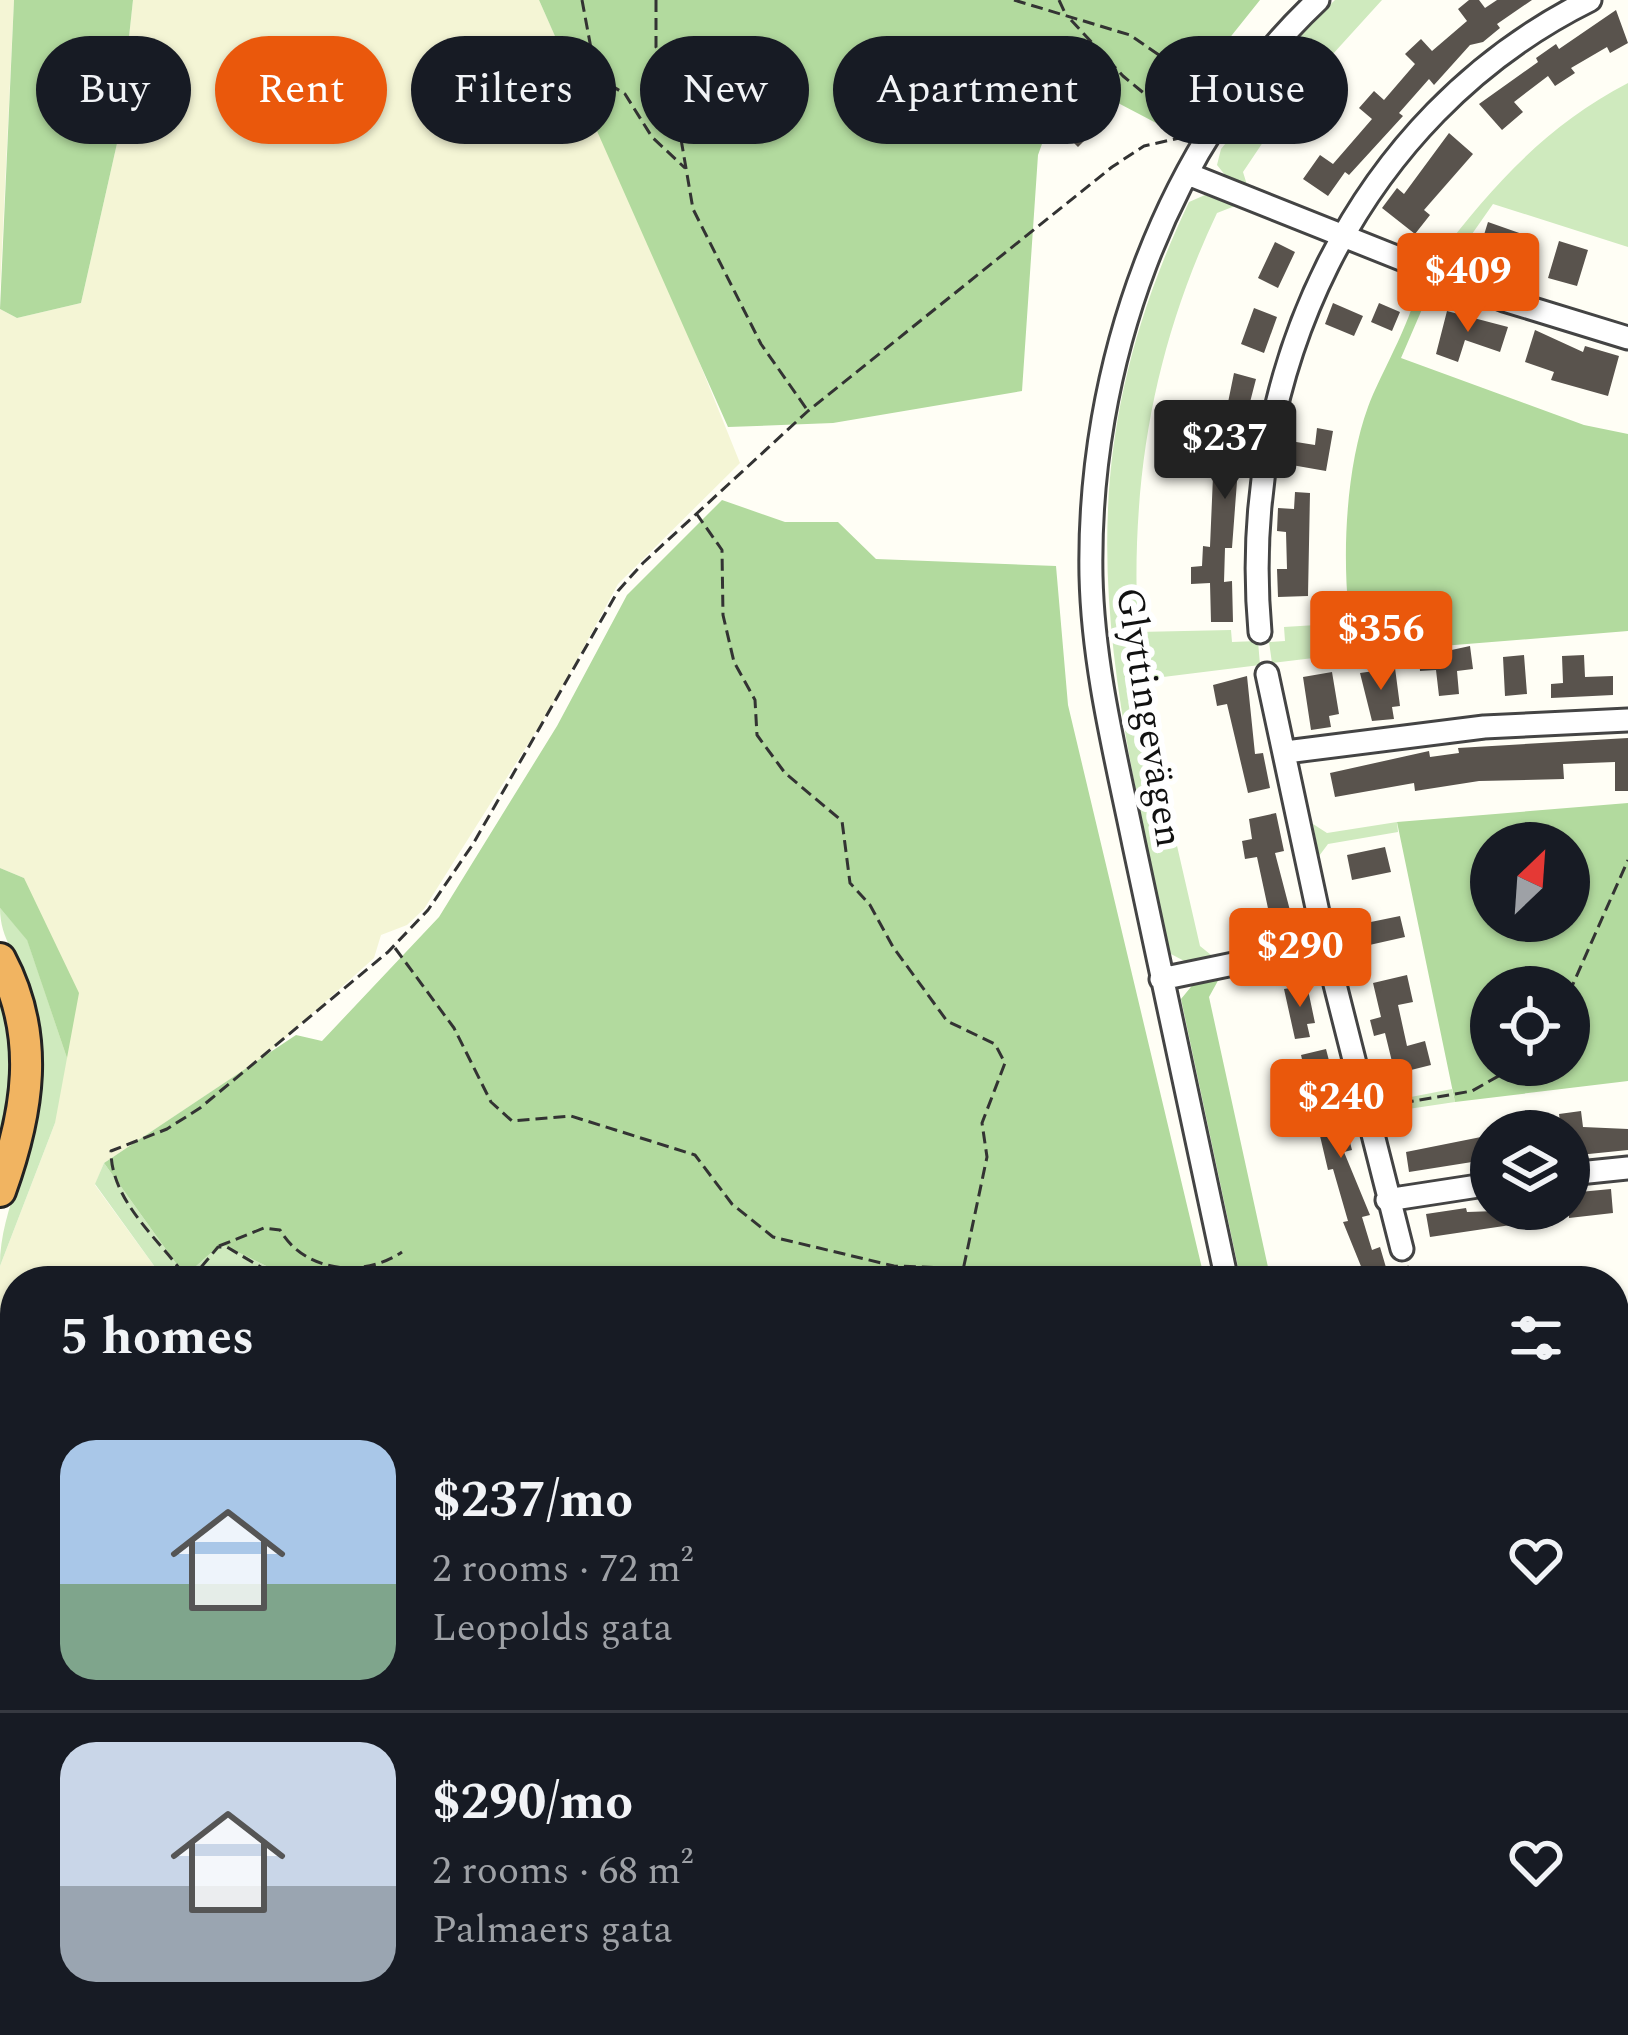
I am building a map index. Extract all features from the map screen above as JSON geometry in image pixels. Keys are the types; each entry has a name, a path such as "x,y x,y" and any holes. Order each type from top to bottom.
{"highway":[{"path":"0,959 19,1001 28,1051 26,1098 0,1191"}],"street":[{"name":"Glyttingevägen","path":"1288,36 1318,0"},
{"path":"1260,632 1255,526 1272,407 1305,313 1342,236 1396,160 1466,83 1532,33 1590,0"},
{"name":"Glyttingevägen","path":"1206,145 1153,248 1112,372 1091,522 1095,637 1161,980 1224,1266"},
{"path":"1188,174 1504,300 1628,338"},
{"path":"1267,674 1324,946 1402,1250"},
{"path":"1286,752 1484,728 1628,721"},
{"path":"1161,980 1324,946"},
{"path":"1590,1172 1628,1168"},
{"path":"1387,1200 1470,1187"}],"path":[{"path":"582,0 600,71 625,94 652,137 686,170"},
{"path":"656,0 656,47 669,69 693,209 761,344 808,411"},
{"path":"1014,0 1130,35 1145,46"},
{"path":"1059,0 1068,17 1123,76 1206,145"},
{"path":"180,1266 128,1203 111,1170 110,1151 167,1129 277,1046 394,946 428,910 529,756 618,590 695,511 808,411 1144,146 1185,135 1206,145"},
{"path":"695,511 722,550 724,615 734,662 755,700 757,735 785,772 842,821 850,883 870,905 922,990 947,1021 995,1044 1005,1063 982,1123 987,1157 964,1266"},
{"path":"1581,966 1628,860"},
{"path":"394,946 454,1028 491,1102 512,1121 571,1116 694,1155 732,1204 773,1237 913,1266"},
{"path":"1365,1109 1481,1086"},
{"path":"202,1266 218,1247 264,1228 280,1230 289,1245 315,1264 347,1266"},
{"path":"218,1247 262,1266"},
{"path":"382,1266 402,1252"}],"green space":[{"path":"0,0 14,0 0,291"},
{"path":"14,0 133,0 129,36 36,36 36,144 117,144 81,303 17,318 0,309"},
{"path":"133,0 539,0 555,36 411,36 411,144 604,144 740,463 618,584 552,706 424,909 407,925 381,935 374,958 265,1056 104,1163 95,1185 154,1266 0,1266 55,1123 24,878 0,868 0,309 17,318 81,303 117,144 191,144 191,36 129,36"},
{"path":"539,0 1260,0 1231,36 1145,36 1145,117 1121,105 1121,36 833,36 833,144 1042,144 1022,391 833,423 728,427 603,144 616,144 616,36 555,36"},
{"path":"1335,0 1382,0 1348,37 1299,36"},
{"path":"1628,83 1628,247 1493,204 1451,264 1453,274 1426,262 1438,257 1523,159 1572,118"},
{"path":"1225,144 1262,144 1243,172 1247,185 1225,175 1217,165"},
{"path":"1205,195 1235,206 1217,213 1162,366 1138,523 1138,632 1231,630 1232,642 1258,641 1260,665 1139,680 1200,946 1216,959 1190,964 1169,953 1129,755 1108,575 1109,487 1122,397 1148,302 1189,202"},
{"path":"1418,279 1445,288 1429,293 1401,358 1584,425 1628,434 1628,631 1355,653 1346,562 1353,464 1368,407 1405,325"},
{"path":"722,500 785,522 838,522 876,559 1056,566 1068,705 1201,1266 266,1266 221,1244 196,1266 178,1266 104,1163 296,1035 322,1041 439,917 557,726 627,595"},
{"path":"1349,623 1355,653 1272,663 1269,642 1285,641 1284,627"},
{"path":"1628,803 1628,1081 1590,1086 1590,966 1470,966 1470,1086 1587,1086 1455,1102 1397,822"},
{"path":"1397,822 1398,832 1328,844 1319,856 1313,824 1327,833"},
{"path":"0,868 24,878 79,993 67,1058 27,940 0,908"},
{"path":"0,908 27,939 67,1058 55,1123 0,1266 6,1222 38,1117 42,1068 33,998 6,939"},
{"path":"1220,977 1209,997 1268,1266 1238,1266 1181,999 1195,982"},
{"path":"0,994 12,1073 0,1152"},
{"path":"1452,1089 1455,1102 1388,1112 1380,1125 1372,1094 1385,1102"},
{"path":"104,1163 178,1266 154,1266 95,1184"},
{"path":"221,1244 266,1266 196,1266"}],"building":[{"path":"1469,0 1479,0 1485,8 1497,0 1532,0 1497,24 1500,28 1483,42 1470,45 1434,85 1429,79 1399,113 1403,116 1349,175 1345,172 1328,196 1303,179 1320,155 1333,164 1372,119 1359,108 1374,91 1384,100 1415,64 1405,54 1421,39 1432,51 1467,21 1458,9"},
{"path":"1616,10 1628,43 1610,53 1607,47 1571,68 1575,73 1555,86 1548,76 1514,102 1523,112 1502,130 1479,104 1556,44 1559,49"},
{"path":"1449,133 1473,154 1424,210 1430,215 1415,234 1382,208 1397,188 1404,194"},
{"path":"1488,222 1525,235 1514,266 1507,264 1503,275 1486,269 1495,242 1483,238"},
{"path":"1559,241 1588,250 1577,286 1548,278"},
{"path":"1275,242 1295,252 1278,288 1258,278"},
{"path":"1333,303 1363,316 1354,336 1325,324"},
{"path":"1379,303 1400,312 1392,331 1371,322"},
{"path":"1254,308 1277,317 1264,353 1241,344"},
{"path":"1447,311 1508,327 1500,352 1465,340 1458,362 1436,354"},
{"path":"1535,330 1583,352 1585,346 1619,356 1608,396 1551,380 1554,372 1525,362"},
{"path":"1234,373 1256,379 1240,441 1232,548 1225,548 1224,582 1232,581 1233,622 1211,622 1210,583 1191,584 1191,567 1202,566 1203,546 1210,547 1213,476"},
{"path":"1317,428 1333,431 1326,471 1286,464 1290,441 1315,445"},
{"path":"1295,492 1310,493 1308,596 1278,597 1277,569 1287,569 1286,532 1277,531 1278,508 1294,509"},
{"path":"1470,646 1473,669 1457,671 1459,694 1439,696 1436,670 1420,671 1419,657"},
{"path":"1524,655 1527,694 1505,696 1503,657"},
{"path":"1584,655 1585,677 1613,676 1613,695 1551,698 1551,684 1563,683 1562,656"},
{"path":"1395,668 1400,706 1392,707 1394,719 1372,721 1360,673"},
{"path":"1332,672 1339,714 1329,716 1331,727 1311,730 1303,677"},
{"path":"1247,676 1255,754 1263,753 1270,788 1248,793 1227,704 1217,706 1213,685"},
{"path":"1628,738 1628,791 1615,791 1615,762 1563,764 1564,779 1479,781 1415,791 1414,783 1335,797 1330,773 1429,751 1430,757 1459,753 1458,748"},
{"path":"1276,813 1284,851 1275,853 1293,922 1272,927 1257,857 1245,859 1242,841 1252,839 1249,819"},
{"path":"1385,847 1391,872 1352,880 1347,855"},
{"path":"1400,916 1405,937 1365,946 1361,924"},
{"path":"1407,975 1413,1002 1398,1005 1407,1046 1425,1041 1431,1065 1395,1074 1385,1033 1374,1036 1370,1020 1381,1017 1373,983"},
{"path":"1307,985 1315,1023 1307,1024 1310,1037 1295,1039 1284,989"},
{"path":"1326,1049 1352,1150 1344,1152 1370,1215 1362,1217 1372,1250 1380,1247 1386,1266 1361,1266 1343,1222 1348,1221 1333,1169 1328,1170 1301,1055"},
{"path":"1590,1127 1628,1129 1628,1150 1590,1154"},
{"path":"1470,1139 1470,1162 1409,1172 1406,1152"},
{"path":"1611,1189 1613,1213 1590,1216 1590,1191"},
{"path":"1466,1208 1470,1230 1477,1230 1430,1237 1426,1214"}]}
